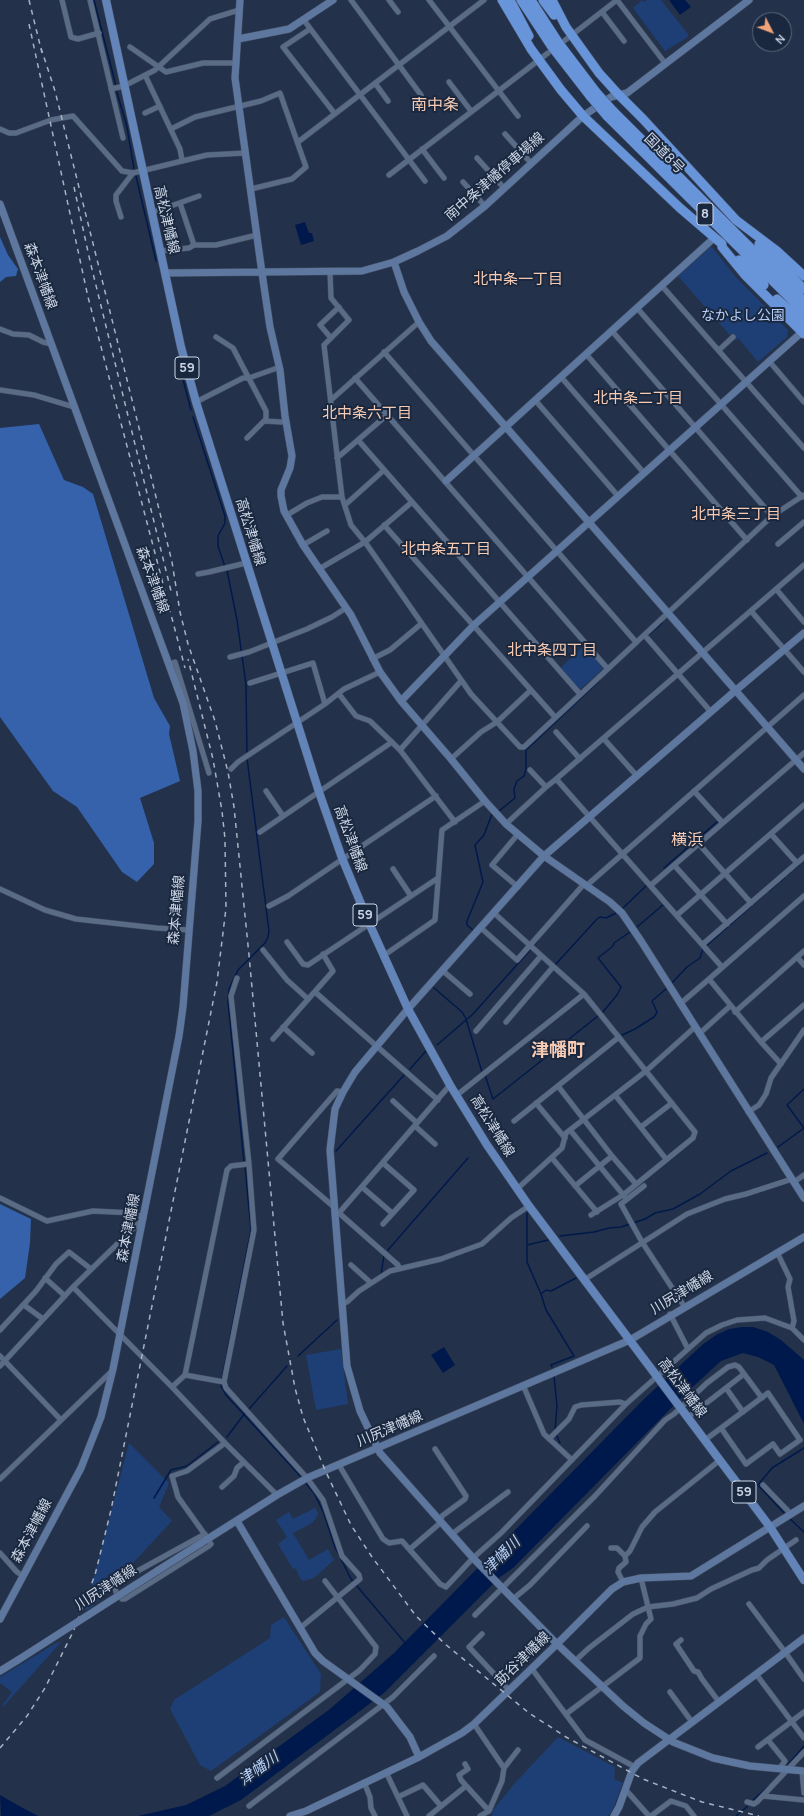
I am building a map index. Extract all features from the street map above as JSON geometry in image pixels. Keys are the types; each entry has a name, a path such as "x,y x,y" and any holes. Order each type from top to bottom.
{"highway":[{"path":"502,0 518,30 561,90 583,116 683,205 718,241"},
{"path":"510,0 538,57"},
{"name":"国道8号","path":"521,0 552,47 610,114 804,312"},
{"name":"国道8号","path":"531,0 593,94"},
{"path":"543,0 567,34 599,73 701,187 804,289"},
{"path":"552,0 567,34"},
{"name":"国道8号","path":"610,114 804,301"},
{"path":"736,220 777,251 804,276"},
{"name":"8","path":"718,241 803,330"}],"main road":[{"name":"高松津幡線","path":"106,0 117,88 142,170 181,347 196,402 319,792 342,858 383,956 408,1009 450,1085 517,1189 679,1408 705,1440 770,1527 804,1580"}],"street":[{"path":"62,0 71,37 78,39 99,33"},
{"path":"90,0 117,88 123,138"},
{"path":"240,0 235,78 256,235 270,327 280,367 285,416 292,456 290,468 281,490 282,506 303,546 358,628 372,659 380,672 401,701 451,759 485,802 506,824 544,856 610,902 622,913 804,1198"},
{"path":"238,39 289,29 333,0"},
{"path":"351,0 421,95"},
{"path":"389,0 398,12"},
{"path":"429,0 518,116"},
{"path":"298,142 484,0"},
{"path":"567,34 602,12 617,0 665,63"},
{"name":"南中条津幡停車場線","path":"165,273 362,271 394,262 447,236 485,206 583,116 618,94 627,93 748,0"},
{"path":"117,88 158,68 210,19 239,10"},
{"path":"602,12 624,41"},
{"path":"304,19 425,181"},
{"path":"310,29 283,46 335,114"},
{"path":"130,47 158,68 166,72 203,63 236,63"},
{"path":"389,175 472,112 538,57 548,53"},
{"path":"145,75 180,149 182,160"},
{"path":"449,82 472,112"},
{"path":"375,83 388,101"},
{"path":"171,129 195,117 261,101 280,93 306,167 292,179 251,189"},
{"path":"145,113 160,106"},
{"path":"0,130 16,133 51,120 73,116 122,171 133,173 182,160 208,155 246,153"},
{"path":"505,134 531,163"},
{"path":"422,149 444,178"},
{"path":"477,158 504,188"},
{"path":"121,217 116,201 116,195 133,173"},
{"path":"463,182 485,206"},
{"path":"151,213 199,196"},
{"path":"180,203 194,245"},
{"name":"森本津幡線","path":"0,204 169,664 184,710 193,751 198,791 198,821 183,1007 179,1036 113,1370 102,1416 81,1468 0,1619"},
{"path":"160,251 189,248 194,245 216,245 256,235"},
{"path":"446,481 637,308 718,241"},
{"path":"394,262 404,292 419,322 431,341 804,769"},
{"path":"330,271 331,298 349,320 324,345 342,497 351,525 365,542 461,681 471,694 520,747 524,747 607,668 668,614 772,516 803,496 637,308"},
{"path":"662,286 804,448"},
{"path":"330,338 320,325 338,307"},
{"path":"331,400 419,322"},
{"path":"0,329 13,334 29,335 51,344"},
{"path":"401,701 474,625 803,330"},
{"path":"612,331 772,516"},
{"path":"216,337 233,348 266,411 265,421 247,438"},
{"path":"719,350 733,337"},
{"path":"384,352 636,642"},
{"path":"586,354 747,540"},
{"path":"769,362 804,402"},
{"path":"196,402 243,378 249,378 280,367"},
{"path":"561,377 644,473"},
{"path":"355,378 607,668"},
{"path":"0,390 34,395 74,407"},
{"path":"535,400 618,496"},
{"path":"337,458 387,415"},
{"path":"265,421 281,422"},
{"path":"358,440 580,694"},
{"path":"345,506 384,470"},
{"path":"287,516 307,503 322,496 342,497"},
{"path":"319,569 365,542 412,502"},
{"path":"778,544 804,523"},
{"path":"384,525 555,717"},
{"path":"303,546 327,531"},
{"path":"198,574 246,563"},
{"path":"506,824 804,565"},
{"path":"776,589 804,622"},
{"path":"230,657 307,629 332,617 346,608"},
{"path":"751,611 804,672"},
{"path":"372,659 390,650 421,624"},
{"path":"804,633 544,856 408,1009 355,1072 335,1109 330,1150 347,1366 360,1411 378,1448 474,1559 575,1661 628,1710 669,1739 712,1758 750,1766 803,1771 804,1793"},
{"path":"647,638 711,712"},
{"path":"169,664 175,662 209,774"},
{"path":"250,683 313,663 325,704"},
{"path":"231,769 238,762 325,704 344,689 380,672"},
{"path":"400,750 461,681"},
{"path":"451,759 481,732 497,722 531,690"},
{"path":"339,694 356,716 370,721 400,750 455,822"},
{"path":"481,928 517,960 585,885 768,727 804,694"},
{"path":"556,732 580,759"},
{"path":"604,739 637,776"},
{"path":"260,832 392,742"},
{"path":"651,885 804,752"},
{"path":"530,770 546,788"},
{"path":"555,780 558,781 590,816 722,967"},
{"path":"266,791 283,816"},
{"path":"694,791 722,823"},
{"path":"269,906 279,902 342,858 436,796"},
{"path":"383,956 435,920 442,830 485,802"},
{"path":"677,915 804,805"},
{"path":"518,834 492,865 518,887"},
{"path":"771,834 797,863"},
{"path":"699,844 751,903"},
{"path":"704,946 804,857"},
{"path":"674,865 727,924"},
{"path":"393,869 411,896"},
{"path":"287,942 303,964 308,965 438,878"},
{"path":"0,889 5,890 45,910 76,919 189,930"},
{"path":"680,1004 804,896"},
{"path":"494,914 584,994 695,1132 694,1138 666,1158 636,1184 621,1204 642,1242 684,1306"},
{"path":"262,950 286,980 308,1000"},
{"path":"735,1012 804,951"},
{"path":"273,1039 333,971 323,954"},
{"path":"476,1031 541,956"},
{"path":"797,957 804,965"},
{"path":"506,1022 553,967"},
{"path":"442,971 470,994"},
{"path":"237,978 231,996 249,1164 254,1230 222,1382 304,1480 323,1500 342,1556 359,1575 360,1580 300,1628"},
{"path":"709,979 735,1012 781,1064"},
{"path":"315,992 438,1100"},
{"path":"457,1095 584,994"},
{"path":"761,1042 804,1005"},
{"path":"517,1189 562,1148 566,1133 730,1006"},
{"path":"283,1027 312,1053"},
{"path":"748,1112 759,1105 766,1094 771,1078 804,1030"},
{"path":"514,1121 618,1037"},
{"path":"336,1211 362,1187 450,1085"},
{"path":"558,1086 612,1156 636,1184"},
{"path":"343,1092 337,1091 278,1159 398,1265 399,1268"},
{"path":"615,1095 666,1158"},
{"path":"393,1101 436,1144"},
{"path":"536,1103 565,1138"},
{"path":"640,1127 672,1103"},
{"path":"570,1130 625,1197"},
{"path":"575,1186 612,1156"},
{"path":"552,1158 597,1212"},
{"path":"383,1163 414,1190 383,1224"},
{"path":"172,1387 185,1375 226,1170 231,1166 245,1164"},
{"path":"584,1280 687,1214 725,1199 793,1181 804,1175"},
{"path":"591,1216 644,1186"},
{"path":"362,1187 392,1213"},
{"path":"0,1198 47,1222 93,1211 133,1213 144,1218 73,1287 0,1366"},
{"path":"342,1304 347,1302 359,1290 390,1270 441,1259 482,1244 511,1218 529,1206"},
{"name":"川尻津幡線","path":"0,1671 157,1571 207,1536 237,1521 277,1495 304,1480 630,1340 670,1314 804,1237"},
{"path":"0,1330 24,1305 56,1264 70,1252 91,1269"},
{"path":"776,1252 790,1279 788,1287 794,1321 792,1328"},
{"path":"351,1265 371,1283"},
{"path":"45,1278 65,1296"},
{"path":"73,1287 277,1495"},
{"path":"24,1305 43,1319"},
{"path":"670,1314 688,1349"},
{"path":"339,1465 383,1538 389,1543 402,1541 440,1584 446,1587 501,1533 626,1404 658,1378 706,1333 737,1320 765,1318 792,1328 804,1340"},
{"path":"0,1356 61,1420"},
{"path":"475,1615 595,1496 665,1420 728,1367 735,1365 739,1367 762,1398"},
{"path":"0,1479 113,1370"},
{"path":"687,1418 744,1374"},
{"path":"185,1375 222,1382"},
{"path":"523,1385 544,1434 572,1460"},
{"path":"726,1388 743,1412"},
{"path":"705,1440 721,1428 762,1398 768,1393 800,1440 780,1454 773,1444 746,1464 721,1428"},
{"path":"549,1439 569,1419 575,1407 581,1404 620,1402 626,1404"},
{"path":"207,1536 123,1579 117,1584 115,1588 116,1592 122,1599 125,1599 211,1544 207,1536 178,1497 172,1476 187,1471 225,1443"},
{"path":"410,1549 440,1521 442,1516 465,1499 466,1496 435,1449"},
{"path":"625,1556 630,1551 642,1527 656,1512 720,1460"},
{"path":"222,1487 234,1476 237,1468 244,1462"},
{"path":"763,1485 788,1516"},
{"path":"452,1534 508,1492"},
{"name":"莇谷津幡線","path":"290,1816 307,1813 364,1782 441,1746 474,1724 612,1590 624,1582 641,1578 691,1576 804,1506"},
{"path":"237,1521 315,1653 323,1661 382,1703 394,1714 410,1737 419,1757"},
{"path":"514,1599 530,1585 587,1526"},
{"path":"575,1661 633,1614 648,1608 697,1598 718,1586 759,1568 766,1560 796,1540"},
{"path":"611,1548 617,1548 625,1556 626,1562 619,1568 618,1572 624,1582"},
{"path":"0,1553 17,1572 23,1576"},
{"path":"566,1714 640,1658 640,1636 646,1624 651,1619 641,1578"},
{"path":"217,1778 348,1680 375,1654 376,1650 325,1581"},
{"path":"749,1604 786,1652 804,1679"},
{"path":"482,1634 469,1648 509,1690"},
{"path":"614,1816 635,1767 669,1739 804,1638"},
{"path":"681,1640 676,1644 694,1671 698,1672 719,1702"},
{"path":"249,1806 382,1703 434,1656"},
{"path":"532,1669 585,1740 635,1767"},
{"path":"756,1674 804,1738"},
{"path":"670,1692 692,1722"},
{"path":"758,1747 804,1712"},
{"path":"474,1724 504,1768"},
{"path":"768,1740 785,1761 783,1770"},
{"path":"480,1816 489,1811 502,1781 504,1768 518,1750"},
{"path":"750,1802 763,1796 783,1770 804,1752"},
{"path":"465,1764 468,1769 459,1775 466,1786 489,1811"},
{"path":"386,1772 407,1816"},
{"path":"364,1782 370,1797 371,1808 375,1816"},
{"path":"398,1797 423,1785 441,1806"},
{"path":"429,1816 466,1786"},
{"path":"625,1789 650,1816 671,1801 686,1806 694,1816"},
{"path":"763,1796 804,1800"}],"green space":[{"path":"642,0 644,2 647,0 661,0 688,34 688,37 665,51 633,8"},
{"name":"なかよし公園","path":"711,246 735,276 788,330 787,337 758,362 738,338 735,341 678,276"},
{"path":"585,645 603,669 579,690 559,669"},
{"path":"341,1349 348,1404 316,1410 306,1355"},
{"path":"129,1443 169,1483 159,1507 172,1521 92,1607 85,1611"},
{"path":"315,1508 318,1513 312,1523 293,1533 309,1560 328,1549 334,1560 314,1578 303,1581 300,1578 296,1568 293,1569 278,1544 287,1537 276,1520 289,1512 293,1519"},
{"path":"284,1617 321,1674 320,1692 211,1771 200,1765 170,1709 174,1700 270,1638 271,1625"},
{"path":"61,1642 3,1707 2,1706 12,1692 0,1683 0,1677 56,1643"},
{"path":"558,1737 615,1767 614,1779 623,1783 612,1811 608,1816 492,1816 493,1810 515,1783"}],"shaded area":[{"path":"0,237 8,255 18,269 16,276 6,277 0,282"},
{"path":"39,424 64,480 83,487 93,494 154,698 170,726 169,734 180,781 140,798 154,843 154,864 137,882 122,872 77,807 53,791 0,717 0,428"},
{"path":"0,1204 31,1219 30,1243 25,1278 0,1299"}],"water":[{"path":"669,0 685,0 691,7 680,15"},
{"path":"305,222 309,233 312,233 314,241 301,245 295,225"},
{"name":"津幡川","path":"753,1327 768,1332 781,1340 804,1360 804,1424 774,1365 758,1357 743,1353 721,1361 685,1394 513,1568 500,1577 384,1693 241,1800 209,1816 138,1816 186,1805 225,1786 330,1709 394,1653 642,1401 702,1345 716,1335 729,1329"},
{"path":"444,1347 455,1365 443,1373 431,1355"},
{"path":"0,1795 21,1807 38,1816 1,1816"}],"waterway":[{"path":"94,0 116,86"},
{"path":"116,89 127,127 134,169"},
{"path":"136,176 156,261"},
{"path":"178,360 191,410"},
{"path":"193,417 225,516 225,523 218,536 218,546 225,567"},
{"path":"227,570 237,620 246,685 247,755"},
{"path":"639,643 662,623"},
{"path":"499,811 515,798 514,789 517,781 524,776 526,769 526,750 599,681"},
{"path":"244,1162 228,1002 229,989 238,970 265,943 269,931 247,758"},
{"path":"474,931 467,925 467,921 483,882 475,845 484,835 492,814"},
{"path":"664,868 718,821"},
{"path":"793,870 800,864"},
{"path":"787,875 791,872"},
{"path":"781,881 785,877"},
{"path":"769,891 778,883"},
{"path":"623,908 647,885"},
{"path":"706,946 765,894"},
{"path":"637,927 664,904 665,905"},
{"path":"555,965 597,919 600,917 606,918 616,913"},
{"path":"602,1013 617,995 621,987 598,958 613,946 614,943 630,932"},
{"path":"534,945 538,940"},
{"path":"437,1045 473,1014 531,949"},
{"path":"671,984 687,967 700,958 703,949"},
{"path":"433,987 462,1012 466,1019 482,1072"},
{"path":"620,1036 635,1029 654,1017 657,1012 652,1001 667,988"},
{"path":"485,1075 493,1099 598,1016"},
{"path":"410,1069 426,1051"},
{"path":"336,1151 404,1075"},
{"path":"804,1089 787,1105 804,1128"},
{"path":"778,1147 804,1128"},
{"path":"560,1236 621,1227 645,1219 655,1213 673,1209 700,1194 731,1171 767,1153"},
{"path":"388,1250 468,1158"},
{"path":"222,1379 251,1230 245,1166"},
{"path":"527,1213 527,1262 541,1294"},
{"path":"527,1245 548,1240"},
{"path":"455,1256 480,1247"},
{"path":"381,1275 384,1255"},
{"path":"552,1367 551,1365 574,1356 546,1310 541,1294 546,1290 551,1291 576,1278"},
{"path":"298,1356 337,1320"},
{"path":"249,1409 287,1366"},
{"path":"554,1376 557,1405 555,1430"},
{"path":"221,1383 226,1395 302,1478"},
{"path":"227,1437 245,1413"},
{"path":"556,1434 560,1443"},
{"path":"154,1498 171,1470 187,1466 218,1442"},
{"path":"785,1514 758,1485 772,1468 804,1448"},
{"path":"304,1481 314,1493 323,1511 335,1547 351,1579 406,1644"},
{"path":"789,1518 804,1532"},
{"path":"786,1767 804,1746"},
{"path":"752,1801 769,1786"},
{"path":"736,1816 750,1804"}],"railway":[{"path":"29,0 42,53"},
{"path":"29,24 88,297 185,668"},
{"path":"41,48 55,91 141,436 172,562 180,612 188,644 215,721 228,772 234,807 249,955 283,1323 295,1388 303,1417 325,1470 351,1525 372,1557 416,1616 445,1644 529,1713 566,1737 643,1779 702,1802 759,1816"},
{"path":"74,187 90,261 171,591"},
{"path":"0,1748 27,1716 45,1688 73,1632 95,1575 111,1510 217,982 226,908 225,839 213,759 188,659"}],"district":[{"name":"南中条","path":"435,106"},
{"name":"北中条一丁目","path":"518,280"},
{"name":"北中条二丁目","path":"638,399"},
{"name":"北中条六丁目","path":"367,414"},
{"name":"北中条三丁目","path":"736,515"},
{"name":"北中条五丁目","path":"446,550"},
{"name":"北中条四丁目","path":"552,651"},
{"name":"横浜","path":"687,841"},
{"name":"津幡町","path":"558,1051"}]}
